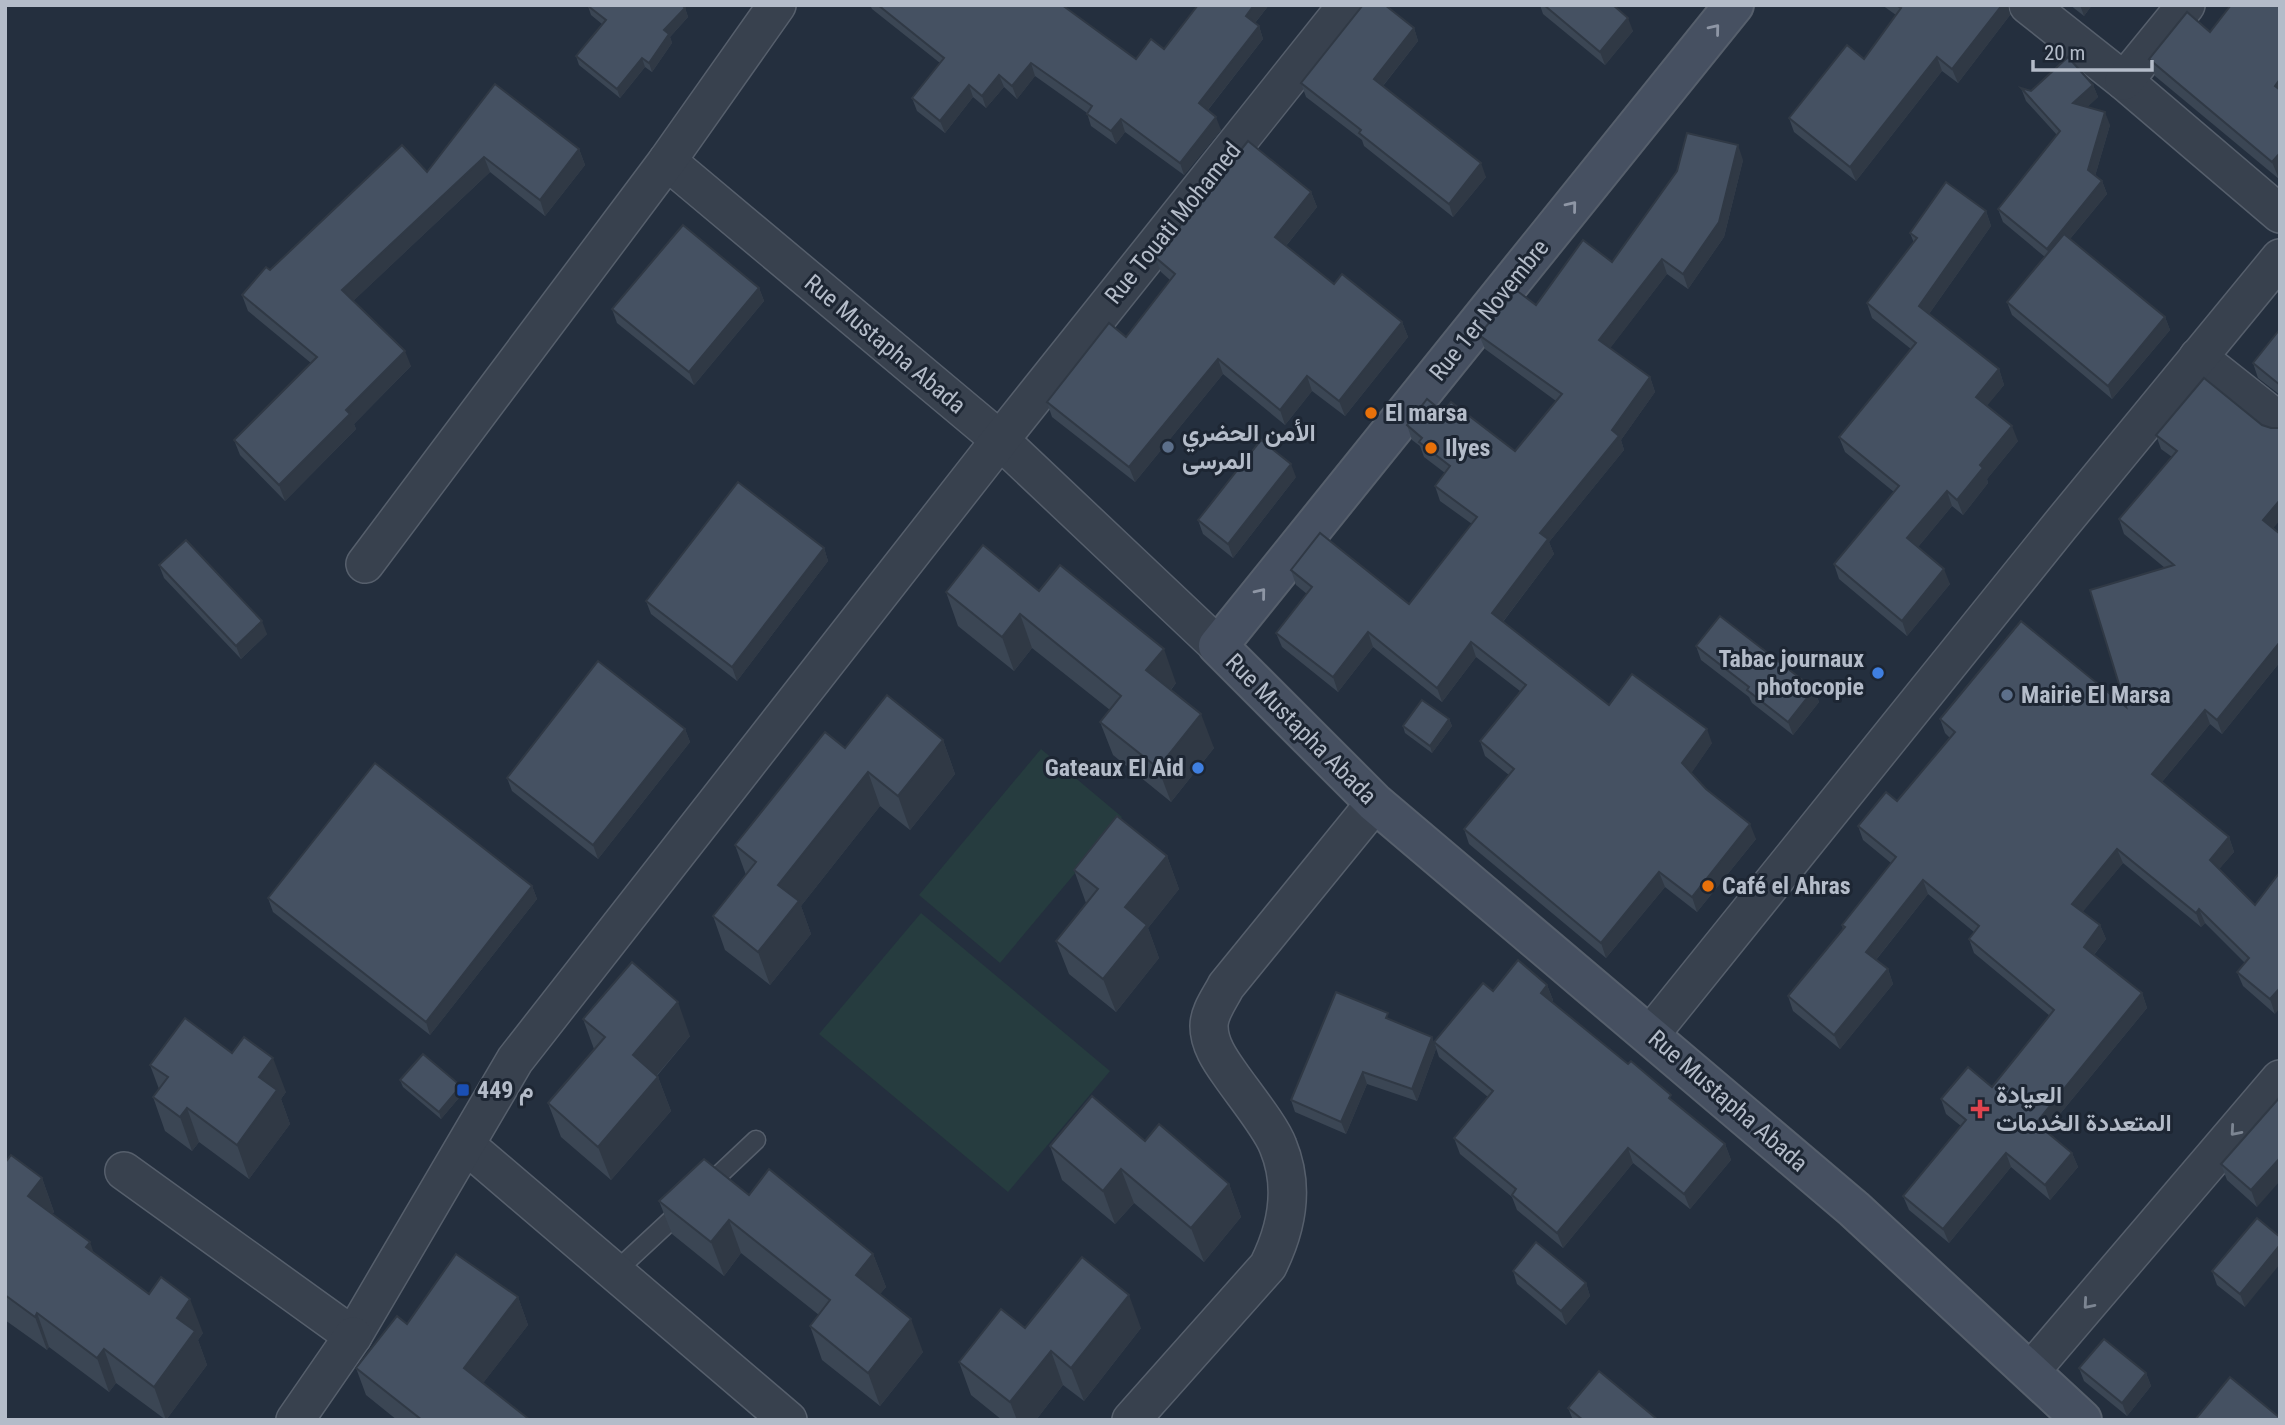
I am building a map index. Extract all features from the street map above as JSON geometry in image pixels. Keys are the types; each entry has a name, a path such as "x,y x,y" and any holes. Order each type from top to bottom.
{"main road":[{"name":"Rue 1er Novembre","path":"1218,646 1734,5"},
{"name":"Rue Mustapha Abada","path":"1218,646 1375,803 1854,1209 2082,1420"}],"street":[{"path":"365,564 667,161 777,5"},
{"name":"Rue Touati Mohamed","path":"295,1420 353,1336 515,1060 1000,440 1347,5"},
{"path":"2028,5 2124,81 2280,214"},
{"path":"2124,81 2186,5"},
{"name":"Rue Mustapha Abada","path":"667,161 1000,440 1218,646"},
{"path":"1650,1035 2280,258"},
{"path":"2198,357 2280,422"},
{"path":"1131,1420 1268,1266 1281,1240 1287,1205 1286,1175 1278,1145 1219,1057 1211,1040 1209,1023 1215,1005 1226,986 1375,803"},
{"path":"2029,1371 2280,1079"},
{"path":"466,1145 788,1420"},
{"path":"124,1171 353,1336"}],"lane":[{"path":"615,1272 756,1140"}],"green space":[{"path":"1041,749 1122,817 1000,963 919,895"},
{"path":"921,913 1110,1071 1008,1192 819,1034"}],"building":[{"path":"588,5 682,5 685,8 664,30 669,34 649,63 642,58 617,89 576,56 606,20"},
{"path":"878,5 1062,5 1136,59 1151,39 1164,49 1198,5 1254,5 1246,16 1259,26 1199,103 1216,117 1180,163 1121,119 1111,131 1087,114 1092,106 1031,63 1012,86 999,75 982,96 969,85 940,121 912,98 944,58"},
{"path":"1363,5 1385,5 1414,28 1374,79 1481,163 1449,204 1301,83"},
{"path":"1544,5 1613,5 1628,18 1600,52"},
{"path":"1896,5 2002,5 1952,69 1937,57 1850,167 1789,118 1847,45 1864,59 1901,8"},
{"path":"2231,5 2277,5 2280,8 2280,79 2275,86 2280,90 2280,153 2272,162 2149,59 2187,12 2210,32"},
{"path":"2068,57 2093,85 2073,103 2105,112 2088,170 2102,181 2047,249 1998,209 2060,131 2021,88 2031,91"},
{"path":"495,84 579,149 540,200 484,157 342,290 405,351 346,410 350,414 279,485 234,440 317,357 242,295 266,267 270,270 402,145 427,172"},
{"path":"1687,133 1738,145 1719,222 1683,274 1662,259 1599,340 1650,377 1612,430 1619,436 1540,533 1548,539 1492,613 1609,705 1632,674 1707,729 1682,763 1706,789 1750,824 1692,897 1659,872 1601,943 1464,829 1514,769 1480,741 1526,685 1471,642 1437,688 1368,632 1333,677 1276,633 1312,587 1291,570 1320,533 1409,604 1477,517 1435,486 1450,466 1419,442 1422,438 1407,425 1427,399 1443,412 1451,402 1515,451 1562,394 1479,335 1516,290 1536,305 1583,240 1612,262 1677,171"},
{"path":"1248,141 1311,192 1275,237 1334,284 1342,274 1402,322 1339,401 1307,376 1280,410 1218,359 1129,467 1047,402 1109,323 1126,337 1175,274 1155,257"},
{"path":"1946,182 1986,211 1919,306 1999,369 1976,397 2012,426 1980,465 1983,468 1957,500 1947,491 1907,538 1944,569 1902,621 1834,564 1899,486 1839,437 1916,343 1867,303 1917,238 1910,233"},
{"path":"683,225 759,288 689,372 612,309"},
{"path":"2064,234 2165,317 2108,386 2007,302"},
{"path":"2280,329 2280,385 2253,363"},
{"path":"2204,378 2262,425 2280,428 2280,500 2263,520 2280,534 2280,642 2217,720 2205,710 2152,774 2229,837 2210,860 2255,905 2280,872 2280,988 2270,999 2237,972 2249,958 2199,909 2196,913 2117,849 2072,904 2100,925 2084,947 2142,993 2036,1123 2072,1153 2045,1185 2006,1153 1943,1229 1903,1196 1966,1120 1941,1099 1968,1067 1992,1087 2054,1010 1969,939 1979,926 1923,880 1866,952 1888,969 1834,1035 1788,996 1845,927 1842,925 1896,857 1858,826 1886,792 1897,801 1955,732 1940,719 2021,621 2126,707 2090,590 2174,565 2119,519 2177,451 2156,435"},
{"path":"1261,440 1291,464 1228,544 1198,520"},
{"path":"738,482 824,548 732,667 646,601"},
{"path":"186,540 262,621 236,646 159,565"},
{"path":"983,545 1039,591 1060,565 1164,649 1146,670 1201,714 1158,768 1100,722 1121,696 1020,614 1002,637 946,592"},
{"path":"1720,616 1814,689 1788,722 1747,690 1749,687 1696,646"},
{"path":"598,661 685,729 593,845 507,778"},
{"path":"887,695 943,740 898,796 868,772 778,885 799,901 758,952 713,916 756,862 735,845 825,732 845,748"},
{"path":"1422,700 1449,719 1430,746 1403,726"},
{"path":"375,763 532,886 426,1022 268,898"},
{"path":"1117,816 1167,856 1125,907 1147,925 1103,979 1056,941 1098,889 1074,870"},
{"path":"1518,960 1547,985 1541,993 1628,1064 1631,1061 1671,1095 1669,1098 1725,1144 1684,1194 1628,1148 1557,1233 1512,1195 1516,1189 1454,1138 1493,1091 1434,1042 1483,983 1493,991"},
{"path":"632,962 678,1002 633,1055 658,1077 598,1147 548,1103 605,1037 583,1019"},
{"path":"1336,992 1388,1013 1386,1018 1432,1037 1412,1089 1363,1072 1341,1122 1291,1100"},
{"path":"185,1018 232,1053 244,1037 273,1058 259,1077 277,1090 237,1145 187,1108 180,1117 153,1097 168,1077 150,1065"},
{"path":"423,1054 461,1086 439,1112 400,1080"},
{"path":"1092,1096 1145,1141 1159,1124 1229,1184 1191,1228 1121,1169 1103,1191 1050,1146"},
{"path":"2280,1097 2280,1158 2251,1190 2221,1164"},
{"path":"11,1155 42,1178 28,1196 90,1242 86,1247 149,1294 161,1277 190,1299 177,1318 195,1331 154,1387 104,1349 97,1358 37,1313 35,1317 5,1295 5,1163"},
{"path":"704,1159 749,1195 769,1169 873,1254 856,1275 911,1319 868,1373 810,1326 830,1300 729,1220 711,1242 659,1201"},
{"path":"2257,1218 2280,1237 2280,1245 2240,1294 2212,1271"},
{"path":"1536,1242 1586,1283 1561,1311 1513,1271"},
{"path":"456,1254 518,1297 464,1368 530,1420 422,1420 356,1368 397,1316 407,1324"},
{"path":"1082,1257 1129,1295 1071,1368 1051,1351 1010,1402 959,1362 1001,1309 1025,1328"},
{"path":"2104,1339 2146,1373 2122,1403 2079,1368"},
{"path":"1599,1371 1658,1420 1583,1420 1568,1408"},
{"path":"2230,1377 2280,1418 2280,1420 2195,1420"}],"place":[{"name":"El marsa","path":"1371,413"},
{"name":"الأمن الحضري المرسى","path":"1168,447"},
{"name":"Ilyes","path":"1431,448"},
{"name":"Tabac journaux photocopie","path":"1878,673"},
{"name":"Mairie El Marsa","path":"2007,695"},
{"name":"Gateaux El Aid","path":"1198,768"},
{"name":"Café el Ahras","path":"1708,886"},
{"name":"م 449","path":"463,1090"},
{"name":"العيادة المتعددة الخدمات","path":"1980,1109"}]}
